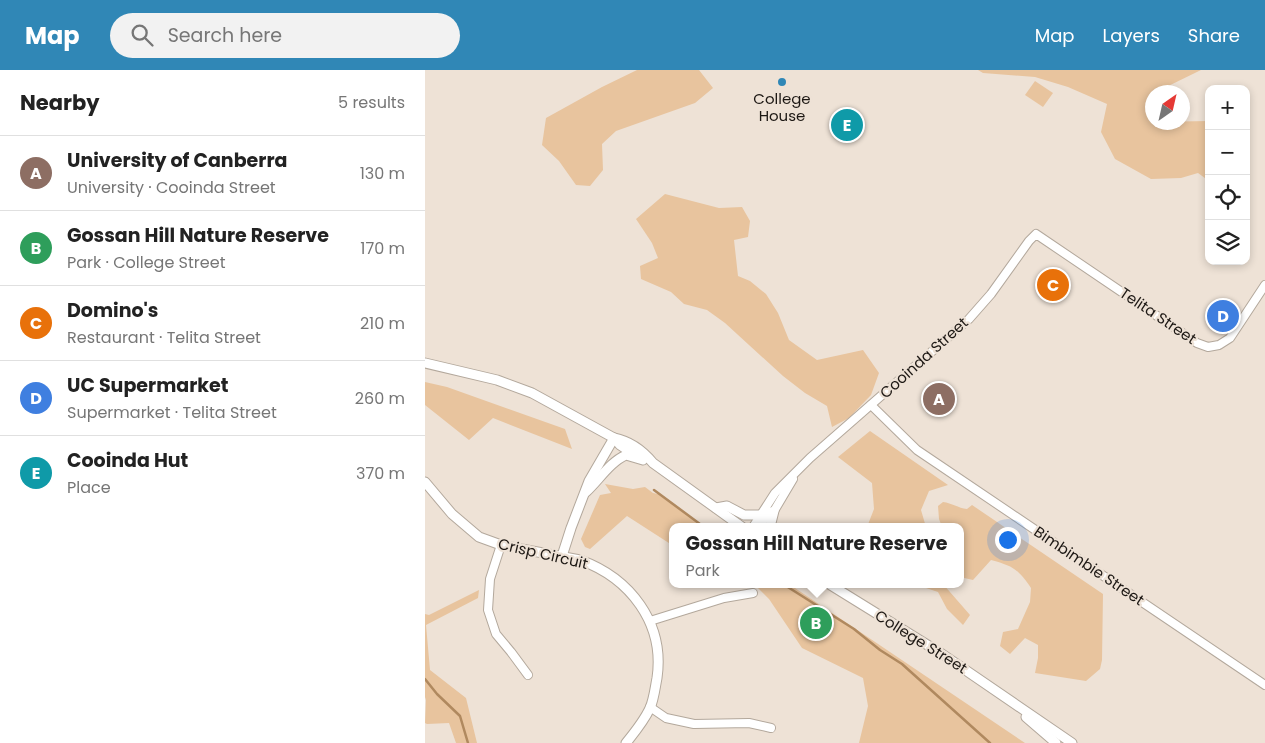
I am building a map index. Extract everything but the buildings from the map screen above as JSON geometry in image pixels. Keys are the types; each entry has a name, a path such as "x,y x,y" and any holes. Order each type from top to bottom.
{"street":[{"name":"Telita Street","path":"1036,234 1197,343 1209,347 1219,345 1230,338 1265,285"},
{"name":"Cooinda Street","path":"755,523 775,493 798,470 969,319 991,294 1036,234"},
{"path":"425,363 497,380 532,393 614,438 623,440 737,523"},
{"name":"Bimbimbie Street","path":"871,405 917,450 1265,685"},
{"path":"614,438 620,445 643,460"},
{"path":"562,556 589,481 614,438"},
{"path":"586,492 618,458 626,455 653,463"},
{"name":"Cooinda Street","path":"762,523 768,512 774,511 798,470"},
{"name":"Crisp Circuit","path":"425,482 452,514 479,537 501,545 580,560 606,571 622,583 640,604 649,621 657,650 658,669 650,707 626,743"},
{"path":"716,508 727,506 744,515 760,514"},
{"path":"771,523 774,511"},
{"path":"501,545 490,579 488,610 496,634 528,675"},
{"name":"College Street","path":"835,588 988,684 1072,743"},
{"path":"649,621 724,598 753,593"},
{"name":"College Street","path":"988,684 1056,743"},
{"path":"650,707 666,718 695,724 749,723 771,728"}],"shaded area":[{"path":"637,70 699,70 713,88 695,103 616,131 602,144 603,170 590,186 576,185 559,161 542,145 546,118"},
{"path":"978,70 1201,70 1170,85 1145,85 1145,130 1190,130 1190,121 1205,121 1205,178 1198,173 1181,178 1151,179 1115,159 1101,132 1107,104 1068,87 1035,77 983,73"},
{"path":"1035,81 1053,93 1043,107 1025,95"},
{"path":"665,194 719,208 742,207 750,221 748,237 734,240 738,276 750,281 766,294 778,313 789,340 817,360 863,350 879,373 871,395 849,418 832,427 827,406 805,393 783,376 725,323 707,310 684,304 671,292 641,279 640,266 658,258 652,243 636,219"},
{"path":"425,382 447,387 565,429 572,449 493,418 469,440 425,405"},
{"path":"870,431 948,485 929,491 921,510 925,523 869,523 874,509 872,483 838,457"},
{"path":"605,484 633,489 645,487 658,494 698,523 669,523 669,543 627,516 590,549 585,547 581,539 600,495 611,493"},
{"path":"943,502 967,509 972,505 1103,594 1102,660 1100,669 1086,681 1035,673 1038,645 1025,638 1010,654 1000,646 1003,632 1018,629 1030,602 1031,588 1014,569 991,560 973,580 964,578 964,523 940,523 938,506"},
{"path":"758,588 795,588 1025,743 859,743 868,706 863,678 802,648 769,599"},
{"path":"926,588 946,588 970,615 963,625 947,609 938,592"},
{"path":"479,590 478,598 426,625 430,670 466,698 477,743 456,743 449,723 425,723 425,614 429,615"}],"waterway":[{"path":"654,490 699,523"},
{"path":"789,588 854,629 880,650 902,664 990,743"},
{"path":"425,679 437,694 460,716 468,743"}],"place":[{"name":"College House","path":"782,82"},
{"name":"Cooinda Hut","path":"847,125"},
{"name":"Domino's","path":"1053,285"},
{"name":"UC Supermarket","path":"1223,316"},
{"name":"University of Canberra","path":"939,399"},
{"name":"Gossan Hill Nature Reserve","path":"816,623"}]}
